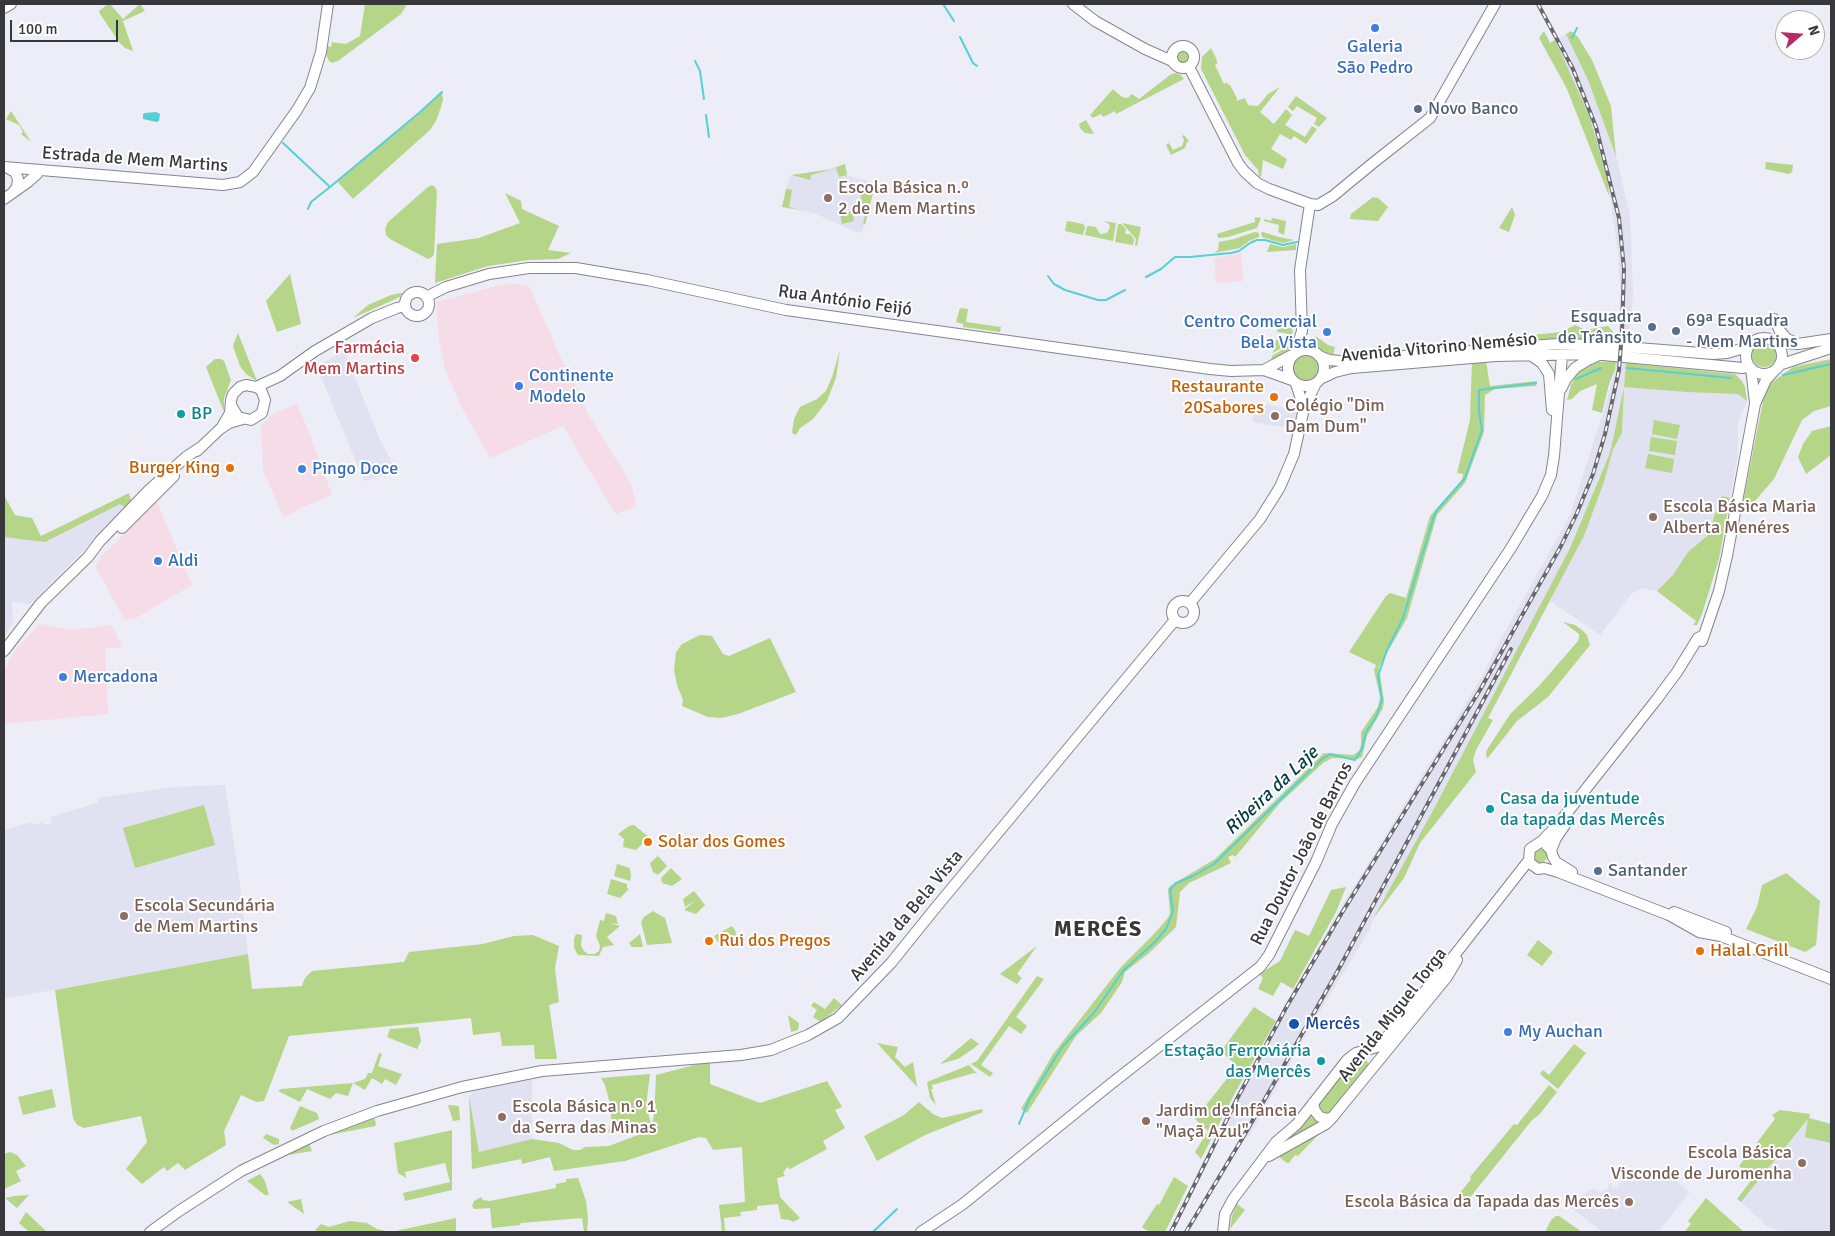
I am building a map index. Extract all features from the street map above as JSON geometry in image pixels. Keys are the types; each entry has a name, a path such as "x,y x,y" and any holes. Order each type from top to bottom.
{"street":[{"path":"4,8 11,4"},
{"name":"Estrada de Mem Martins","path":"4,167 223,185 234,184 245,179 256,167 297,110 310,88 321,52 328,4"},
{"path":"1072,4 1095,21 1155,53 1172,61 1180,68 1188,67 1194,60 1193,51 1185,46 1155,53"},
{"path":"1305,239 1313,226 1316,210 1322,204 1430,118 1495,4"},
{"path":"1172,61 1172,54 1176,48"},
{"path":"1188,67 1244,171 1257,183 1269,190 1310,204 1322,204"},
{"path":"4,167 12,169 18,179 15,190 6,197"},
{"path":"6,197 28,182 38,170"},
{"path":"1304,408 1288,370 1288,365 1300,339 1302,327 1299,280 1310,204"},
{"name":"Rua António Feijó","path":"426,297 437,291 490,274 530,268 576,268 647,280 786,310 1210,369 1231,371 1264,370 1294,382"},
{"path":"419,292 426,297 428,307 421,315 411,314 405,306 406,299 412,293 419,292"},
{"path":"256,387 280,376 309,355 372,318 405,306"},
{"path":"1774,319 1776,326 1784,336 1798,344"},
{"path":"1190,603 1260,519 1280,486 1294,454 1304,408 1322,375 1323,365 1307,341 1302,327"},
{"path":"1755,404 1750,367 1747,360 1748,347 1762,338 1776,342 1798,344 1831,339"},
{"path":"1541,868 1550,864 1559,833 1676,684 1702,642 1702,636 1724,573 1755,404 1766,380 1776,368 1782,353 1776,342"},
{"path":"1548,345 1558,348 1562,355"},
{"name":"Avenida Vitorino Nemésio","path":"1317,354 1329,360 1340,361 1548,345 1600,345 1713,354 1727,353 1748,347"},
{"path":"1750,367 1762,374 1831,348"},
{"path":"1294,354 1303,350 1317,354"},
{"name":"Rua António Feijó","path":"1264,370 1294,354"},
{"name":"Rua Doutor João de Barros","path":"921,1232 963,1204 1260,967 1269,955 1316,862 1332,824 1355,783 1537,507 1551,475 1562,355"},
{"name":"Avenida Vitorino Nemésio","path":"1318,381 1335,372 1352,368 1496,356 1607,355 1743,368 1750,367"},
{"name":"Rua Doutor João de Barros","path":"1558,399 1564,382 1575,368 1590,359 1607,355"},
{"name":"Rua Doutor João de Barros","path":"1532,356 1544,365 1550,379 1554,456"},
{"path":"4,651 41,603 88,557 100,541 150,495 186,457 229,423 242,419 251,420 259,416 264,409 265,400 272,386 280,376"},
{"path":"1294,382 1306,386 1318,381"},
{"path":"220,429 230,413 233,394 240,387 246,385 256,387 264,395 265,400"},
{"path":"231,405 235,414 242,419"},
{"path":"1184,600 1190,603 1195,611 1191,620 1185,623 1176,620 1172,614 1175,604 1184,600"},
{"name":"Avenida da Bela Vista","path":"150,1232 178,1211 241,1171 334,1127 377,1111 462,1087 542,1071 741,1055 770,1050 808,1035 838,1018 890,963 1176,620"},
{"path":"1702,636 1698,638 1677,672 1657,699 1559,823 1538,844 1530,849 1528,860 1530,864 1669,915 1699,932 1721,936 1831,979"},
{"path":"1538,844 1546,845 1566,869 1831,973"},
{"name":"Avenida Miguel Torga","path":"1223,1232 1223,1223 1228,1206 1276,1142 1297,1124 1347,1060 1360,1052 1381,1044 1446,966 1528,860"},
{"name":"Avenida Miguel Torga","path":"1259,1165 1274,1153 1326,1124 1333,1117 1447,977 1459,958 1518,883 1526,875 1541,868"},
{"path":"1360,1052 1370,1060 1373,1069"},
{"path":"1313,1103 1315,1111 1320,1117 1333,1117"}],"shaded area":[{"path":"1566,34 1588,80 1616,155 1630,216 1633,293 1624,387 1738,394 1747,401 1738,423 1738,454 1730,498 1722,496 1707,536 1688,552 1673,575 1657,591 1642,588 1631,594 1600,635 1550,601 1584,536 1604,482 1613,448 1622,433 1623,396 1610,453 1570,548 1467,750 1373,919 1370,929 1308,1031 1249,1136 1222,1121 1339,911 1485,671 1493,653 1558,537 1571,512 1603,413 1615,370 1619,332 1620,288 1618,252 1606,180 1553,42"},
{"name":"Escola Básica n.º 2 de Mem Martins","path":"845,164 847,175 871,182 871,188 874,189 862,232 858,233 814,213 782,207 790,175 823,171"},
{"path":"1241,253 1243,281 1216,283 1214,258"},
{"path":"508,283 529,286 563,363 582,397 587,412 631,484 637,506 616,514 563,426 490,458 463,410 446,372 439,341 436,302"},
{"path":"344,350 380,440 397,471 364,481 317,367"},
{"name":"Colégio \"Dim Dam Dum\"","path":"1256,402 1299,411 1295,429 1252,422"},
{"path":"297,404 332,495 303,507 284,518 263,470 261,426 273,414"},
{"path":"157,502 192,585 136,618 125,621 95,565"},
{"path":"120,503 126,508 30,604 12,602 13,623 4,637 4,537 45,541"},
{"path":"39,624 73,630 112,625 122,647 105,649 108,714 4,724 4,672 13,653"},
{"name":"Escola Secundária de Mem Martins","path":"225,785 248,954 4,999 4,830 31,822 33,825 42,822 44,825 51,823 50,817 97,803 99,798 174,787"},
{"name":"Escola Básica n.º 1 da Serra das Minas","path":"532,1079 532,1139 479,1152 469,1096 474,1091"},
{"name":"Escola Básica Visconde de Juromenha","path":"1809,1118 1831,1124 1831,1232 1783,1232 1767,1226 1741,1202"},
{"name":"Escola Básica da Tapada das Mercês","path":"1664,1172 1690,1192 1658,1232 1603,1232 1571,1208 1584,1194 1594,1188 1600,1192 1608,1189 1611,1183 1612,1188 1619,1187 1619,1182 1647,1178"}],"green space":[{"path":"108,4 123,19 140,4 145,11 123,21 133,51 125,48 119,42 100,14 99,11"},
{"path":"365,4 405,4 406,6 401,14 338,61 332,63 326,54 328,46 331,47 332,43 330,42 346,44 360,36"},
{"path":"1544,31 1550,43 1555,40 1589,115 1608,180 1609,196 1567,89 1539,38"},
{"path":"1571,31 1578,37 1592,60 1611,106 1616,156 1588,80 1566,34"},
{"path":"1211,48 1218,63 1215,65 1224,84 1228,82 1227,84 1230,85 1237,98 1236,101 1245,98 1248,105 1258,106 1268,94 1280,87 1260,112 1274,124 1286,109 1292,115 1285,125 1305,137 1312,126 1317,129 1306,144 1294,136 1291,140 1280,134 1271,149 1287,159 1283,169 1263,160 1261,177 1258,170 1245,155 1201,69 1202,57"},
{"path":"1181,51 1185,51 1189,57 1185,63 1181,63 1177,59 1177,55"},
{"path":"1175,73 1181,75 1184,79 1116,114 1115,111 1103,117 1101,114 1093,118 1090,115 1113,89 1122,97 1128,98 1132,94 1139,99"},
{"path":"442,92 443,100 441,107 436,121 430,130 353,199 337,181 419,114"},
{"path":"1296,96 1327,118 1319,127 1314,124 1317,118 1297,106 1293,111 1288,107"},
{"path":"11,111 31,142 21,134 23,132 19,125 6,119"},
{"path":"1086,120 1094,134 1085,133 1080,128 1079,124"},
{"path":"1184,135 1189,141 1185,148 1171,155 1166,145 1169,143 1173,150 1182,146 1184,140 1182,136"},
{"path":"1766,162 1793,165 1792,172 1789,174 1765,169"},
{"path":"845,164 847,175 839,177 836,168 811,175 810,180 792,175 832,169"},
{"path":"432,185 437,191 434,254 428,259 390,239 386,235 385,229 388,222"},
{"path":"871,188 874,189 865,225 863,222 865,216 860,193 868,190 871,193"},
{"path":"786,189 792,190 789,207 800,210 782,207"},
{"path":"505,193 521,201 522,209 559,226 548,250 571,253 558,259 529,260 488,266 435,283 437,244 479,238 520,223"},
{"path":"1373,197 1378,198 1388,207 1378,221 1350,219 1351,214"},
{"path":"1512,207 1515,215 1509,232 1499,228"},
{"path":"852,211 854,221 842,224 840,214"},
{"path":"1255,217 1261,218 1257,228 1228,237 1218,238 1217,234 1255,222"},
{"path":"1272,218 1286,221 1284,235 1278,232 1279,225 1264,221 1264,219 1271,221"},
{"path":"1067,221 1083,224 1085,227 1083,235 1065,231"},
{"path":"1104,221 1116,223 1113,241 1085,235 1089,226 1096,227 1100,234 1107,233 1110,227"},
{"path":"1122,223 1141,227 1137,246 1135,246 1136,239"},
{"path":"1118,224 1121,224 1126,229 1125,234 1130,234 1134,239 1133,245 1115,242"},
{"path":"1255,232 1259,233 1259,237 1249,241 1240,248 1214,253 1218,250 1219,242"},
{"path":"1261,233 1294,240 1284,243 1278,242 1262,237"},
{"path":"1270,244 1283,247 1296,244 1296,250 1267,252"},
{"path":"290,274 301,324 277,332 266,301"},
{"path":"402,293 400,297 353,318 368,305 391,295"},
{"path":"960,308 968,309 966,322 1001,327 1000,332 963,327 963,324 956,322"},
{"path":"1575,325 1586,330 1608,326 1614,333 1613,339 1533,339 1533,335 1561,332"},
{"path":"1278,328 1292,328 1292,341 1273,353 1276,340 1285,340 1286,333 1277,332"},
{"path":"238,333 257,381 246,374 240,366 233,346"},
{"path":"1310,337 1317,337 1328,345 1335,347 1333,356 1320,350"},
{"path":"1293,343 1286,355 1271,363 1272,356"},
{"path":"1759,343 1769,343 1776,350 1776,360 1769,367 1759,367 1752,360 1752,350"},
{"path":"840,350 836,378 827,401 813,419 800,428 796,435 792,433 794,419 800,407 817,399 826,391"},
{"path":"1306,355 1315,359 1319,368 1315,377 1306,381 1297,377 1293,368 1297,359"},
{"path":"215,359 224,361 231,380 224,398 224,412 206,367"},
{"path":"1831,359 1831,406 1814,411 1802,420 1774,479 1754,502 1746,508 1743,502 1765,391 1771,383 1793,367"},
{"path":"1472,360 1486,361 1490,386 1537,381 1536,386 1495,389 1485,395 1484,432 1465,483 1437,515 1407,618 1379,667 1384,701 1383,708 1367,736 1362,757 1358,759 1332,758 1323,763 1280,803 1235,857 1233,855 1228,857 1231,863 1189,883 1180,892 1176,927 1148,954 1125,972 1122,982 1101,1013 1076,1036 1027,1113 1021,1109 1053,1054 1121,967 1167,919 1170,914 1168,889 1170,886 1215,859 1324,753 1353,755 1359,751 1361,732 1378,707 1380,697 1374,670 1376,665 1349,652 1386,596 1390,593 1406,598 1430,516 1462,480 1463,474 1457,473 1470,420"},
{"path":"1616,361 1602,413 1592,410 1597,384 1580,391 1572,399 1567,400 1576,374 1599,362"},
{"path":"1626,363 1735,374 1745,387 1747,401 1738,394 1624,387"},
{"path":"1624,387 1622,433 1613,449 1604,482 1584,536 1488,718 1493,720 1476,750 1473,760 1476,772 1420,843 1404,878 1373,919 1436,805 1570,548 1610,453"},
{"path":"1654,420 1680,425 1677,439 1652,434"},
{"path":"1831,426 1831,455 1806,474 1798,457 1803,444 1812,431"},
{"path":"1651,437 1677,441 1675,455 1649,451"},
{"path":"1648,454 1674,459 1672,473 1645,468"},
{"path":"129,493 131,500 126,508 120,504 45,542 4,537 4,495 15,515 32,518 41,536"},
{"path":"1722,496 1730,498 1719,559 1702,614 1697,625 1693,625 1696,621 1657,591 1673,575 1688,552 1707,536"},
{"path":"1563,622 1575,625 1582,630 1587,635 1590,645 1548,697 1517,721 1487,759 1486,752 1488,748 1511,713 1538,687 1578,641 1579,634"},
{"path":"700,635 712,636 723,654 729,656 770,638 796,692 738,714 721,718 708,717 682,706 683,700 674,670 676,652 682,644"},
{"path":"204,805 215,845 135,868 123,828"},
{"path":"634,825 649,837 636,850 623,847 624,839 618,834 629,826"},
{"path":"1540,849 1545,851 1547,856 1545,861 1540,863 1535,861 1533,856 1535,851"},
{"path":"658,856 667,866 658,875 653,872 650,863"},
{"path":"617,864 630,868 630,881 614,876"},
{"path":"671,868 682,879 672,886 662,883 661,878"},
{"path":"1786,873 1820,901 1816,945 1805,952 1746,929 1757,907 1762,885"},
{"path":"611,879 627,884 629,889 620,898 607,894"},
{"path":"1346,887 1336,912 1293,989 1281,982 1273,996 1258,989 1263,978 1259,974 1280,961 1295,930 1309,936 1331,890"},
{"path":"694,891 705,905 696,914 684,910 696,900 685,907 683,899"},
{"path":"653,911 665,918 672,943 647,945 641,922 644,917"},
{"path":"606,913 616,916 618,924 610,923 620,926 607,937 614,945 603,947 599,956 578,955 574,948 576,934 582,935 581,946 588,954 594,954 599,951 600,946 596,936 600,920 604,921"},
{"path":"732,926 737,937 735,941 730,944 720,945 714,936"},
{"path":"640,934 643,947 632,947 629,943"},
{"path":"533,935 559,946 555,968 559,1002 549,1005 557,1059 535,1059 534,1045 502,1046 500,1032 473,1035 471,1018 289,1036 264,1101 256,1102 241,1095 224,1131 226,1145 185,1170 178,1163 167,1171 164,1167 142,1184 126,1169 147,1142 141,1116 84,1128 77,1125 73,1118 55,990 248,954 252,989 302,986 305,978 312,971 404,962 409,952 483,944 514,936"},
{"path":"1538,940 1553,952 1542,966 1527,955"},
{"path":"1037,946 1017,974 1022,978 1017,984 1000,974"},
{"path":"1037,976 1044,979 1016,1017 1027,1026 1021,1034 1009,1026 981,1065 993,1073 990,1077 971,1064 977,1061"},
{"path":"834,998 842,1005 821,1022 813,1017 817,1010 811,1006 814,1002 825,1009"},
{"path":"1254,1007 1276,1021 1236,1091 1201,1159 1195,1152 1208,1131 1195,1119 1237,1066 1221,1051"},
{"path":"788,1015 799,1023 798,1030 791,1032"},
{"path":"418,1027 421,1041 417,1049 387,1037 390,1029"},
{"path":"971,1038 979,1044 958,1059 940,1064"},
{"path":"877,1043 898,1047 895,1057 905,1067 913,1062 917,1087"},
{"path":"1574,1044 1586,1053 1558,1089 1540,1074 1543,1070 1549,1075"},
{"path":"379,1053 382,1054 378,1066 402,1074 396,1085 385,1079 382,1084 372,1078 365,1090 353,1083 365,1079 368,1073 372,1073"},
{"path":"1359,1056 1366,1059 1369,1065 1329,1115 1320,1113 1318,1101 1348,1062"},
{"path":"710,1061 710,1084 760,1103 827,1081 842,1107 835,1110 845,1128 823,1141 827,1149 790,1169 787,1167 783,1173 785,1176 777,1178 780,1197 800,1218 793,1222 781,1219 778,1204 757,1206 757,1210 740,1212 741,1216 724,1218 725,1232 722,1232 719,1205 745,1202 742,1147 713,1150 706,1138 699,1137 625,1161 554,1171 550,1157 522,1164 521,1159 472,1169 469,1096 479,1152 532,1139 559,1143 573,1150 580,1150 585,1147 609,1146 651,1130 656,1104 653,1101 655,1098 656,1075"},
{"path":"969,1065 977,1074 974,1073 932,1085 933,1089 931,1089 936,1105 930,1098 927,1082"},
{"path":"650,1074 646,1106 651,1123 648,1126 636,1127 631,1132 626,1132 620,1128 608,1133 611,1121 611,1108 605,1085 601,1078"},
{"path":"353,1083 348,1096 336,1093 330,1099 307,1089 300,1102 278,1091 281,1089"},
{"path":"1549,1085 1557,1092 1539,1115 1532,1120 1464,1205 1456,1198 1471,1179 1470,1177 1514,1124 1517,1125"},
{"path":"52,1089 56,1107 23,1115 18,1097"},
{"path":"919,1102 933,1114 942,1118 982,1109 983,1112 925,1135 877,1161 864,1136 904,1115"},
{"path":"448,1105 459,1106 460,1120 453,1121"},
{"path":"300,1106 317,1113 319,1119 292,1131 290,1128"},
{"path":"1780,1110 1810,1114 1809,1118 1831,1124 1831,1143 1805,1137 1808,1119 1741,1202 1737,1199 1753,1178 1739,1166 1775,1119 1772,1115"},
{"path":"1310,1111 1324,1123 1280,1147 1278,1144"},
{"path":"374,1117 375,1126 330,1135 330,1133"},
{"path":"452,1130 452,1190 405,1201 403,1193 450,1182 445,1163 405,1172 406,1178 398,1173 394,1143"},
{"path":"1323,1130 1298,1156 1295,1155 1289,1163 1278,1156"},
{"path":"266,1134 279,1139 279,1144 274,1145 263,1138"},
{"path":"309,1143 312,1151 282,1156"},
{"path":"10,1152 17,1155 26,1166 16,1171 21,1181 4,1189 4,1154"},
{"path":"260,1174 265,1181 269,1195 265,1195 247,1181"},
{"path":"1174,1177 1188,1186 1165,1232 1149,1232 1142,1227 1157,1204 1159,1205"},
{"path":"578,1178 586,1201 587,1232 584,1232 582,1218 521,1223 520,1225 492,1228 490,1208 474,1209 472,1206 474,1201 481,1197 483,1200 490,1201 556,1188 556,1184 566,1182 566,1179"},
{"path":"29,1195 17,1208 5,1198 15,1196"},
{"path":"1706,1198 1744,1232 1684,1232 1691,1224 1688,1221"},
{"path":"301,1199 304,1214 287,1202"},
{"path":"1237,1204 1245,1210 1230,1229 1232,1216"},
{"path":"26,1212 47,1232 29,1232 19,1223"},
{"path":"1559,1216 1582,1232 1545,1232 1551,1220"},
{"path":"456,1218 456,1232 391,1232"},
{"path":"350,1221 367,1223 377,1229 391,1232 318,1232 315,1230 321,1224 329,1227"}],"water":[{"path":"156,112 160,114 159,121 143,119 143,114"}],"waterway":[{"path":"943,4 954,21"},
{"path":"1572,38 1577,28"},
{"path":"960,37 973,63 977,66"},
{"path":"695,61 700,71 704,99"},
{"path":"283,143 330,187 442,92"},
{"path":"706,115 709,137"},
{"path":"308,209 311,202 330,187"},
{"path":"1146,277 1161,269 1175,257 1231,253 1239,251 1257,240 1265,240 1283,245 1297,242"},
{"path":"1048,276 1054,284 1065,290 1098,300 1106,300 1125,290"},
{"name":"Ribeira da Laje","path":"1783,375 1831,364"},
{"name":"Ribeira da Laje","path":"1576,379 1601,368"},
{"name":"Ribeira da Laje","path":"1627,368 1731,378"},
{"name":"Ribeira da Laje","path":"1019,1124 1029,1100 1063,1046 1093,1014 1123,971 1156,941 1166,929 1173,911 1170,890 1176,883 1214,864 1322,759 1330,754 1355,760 1362,749 1366,732 1376,717 1382,700 1378,676 1387,650 1403,618 1434,516 1465,478 1482,430 1479,411 1479,390 1536,383"},
{"name":"Ribeira da Laje","path":"873,1232 897,1209"}],"railway":[{"path":"1171,1232 1238,1097 1287,1006 1340,916 1480,690 1561,546 1593,474 1605,434 1619,370 1622,332 1624,269 1619,218 1596,127 1573,69 1538,4"},
{"path":"1186,1232 1245,1134 1336,974 1511,649"}],"place":[{"name":"Galeria São Pedro","path":"1375,28"},
{"name":"Novo Banco","path":"1418,109"},
{"name":"Escola Básica n.º 2 de Mem Martins","path":"828,198"},
{"name":"Esquadra de Trânsito","path":"1652,327"},
{"name":"69ª Esquadra - Mem Martins","path":"1676,331"},
{"name":"Centro Comercial Bela Vista","path":"1327,332"},
{"name":"Farmácia Mem Martins","path":"415,358"},
{"name":"Continente Modelo","path":"519,386"},
{"name":"Restaurante 20Sabores","path":"1274,397"},
{"name":"BP","path":"181,414"},
{"name":"Colégio \"Dim Dam Dum\"","path":"1275,416"},
{"name":"Burger King","path":"230,468"},
{"name":"Pingo Doce","path":"302,469"},
{"name":"Escola Básica Maria Alberta Menéres","path":"1653,517"},
{"name":"Aldi","path":"158,561"},
{"name":"Mercadona","path":"63,677"},
{"name":"Casa da juventude da tapada das Mercês","path":"1490,809"},
{"name":"Solar dos Gomes","path":"648,842"},
{"name":"Santander","path":"1598,871"},
{"name":"Escola Secundária de Mem Martins","path":"124,916"},
{"name":"Rui dos Pregos","path":"709,941"},
{"name":"Halal Grill","path":"1700,951"},
{"name":"Mercês","path":"1294,1024"},
{"name":"My Auchan","path":"1508,1032"},
{"name":"Estação Ferroviária das Mercês","path":"1321,1061"},
{"name":"Escola Básica n.º 1 da Serra das Minas","path":"502,1117"},
{"name":"Jardim de Infância \"Maçã Azul\"","path":"1146,1121"},
{"name":"Escola Básica Visconde de Juromenha","path":"1802,1163"},
{"name":"Escola Básica da Tapada das Mercês","path":"1629,1202"}],"district":[{"name":"MERCÊS","path":"1098,930"}]}
